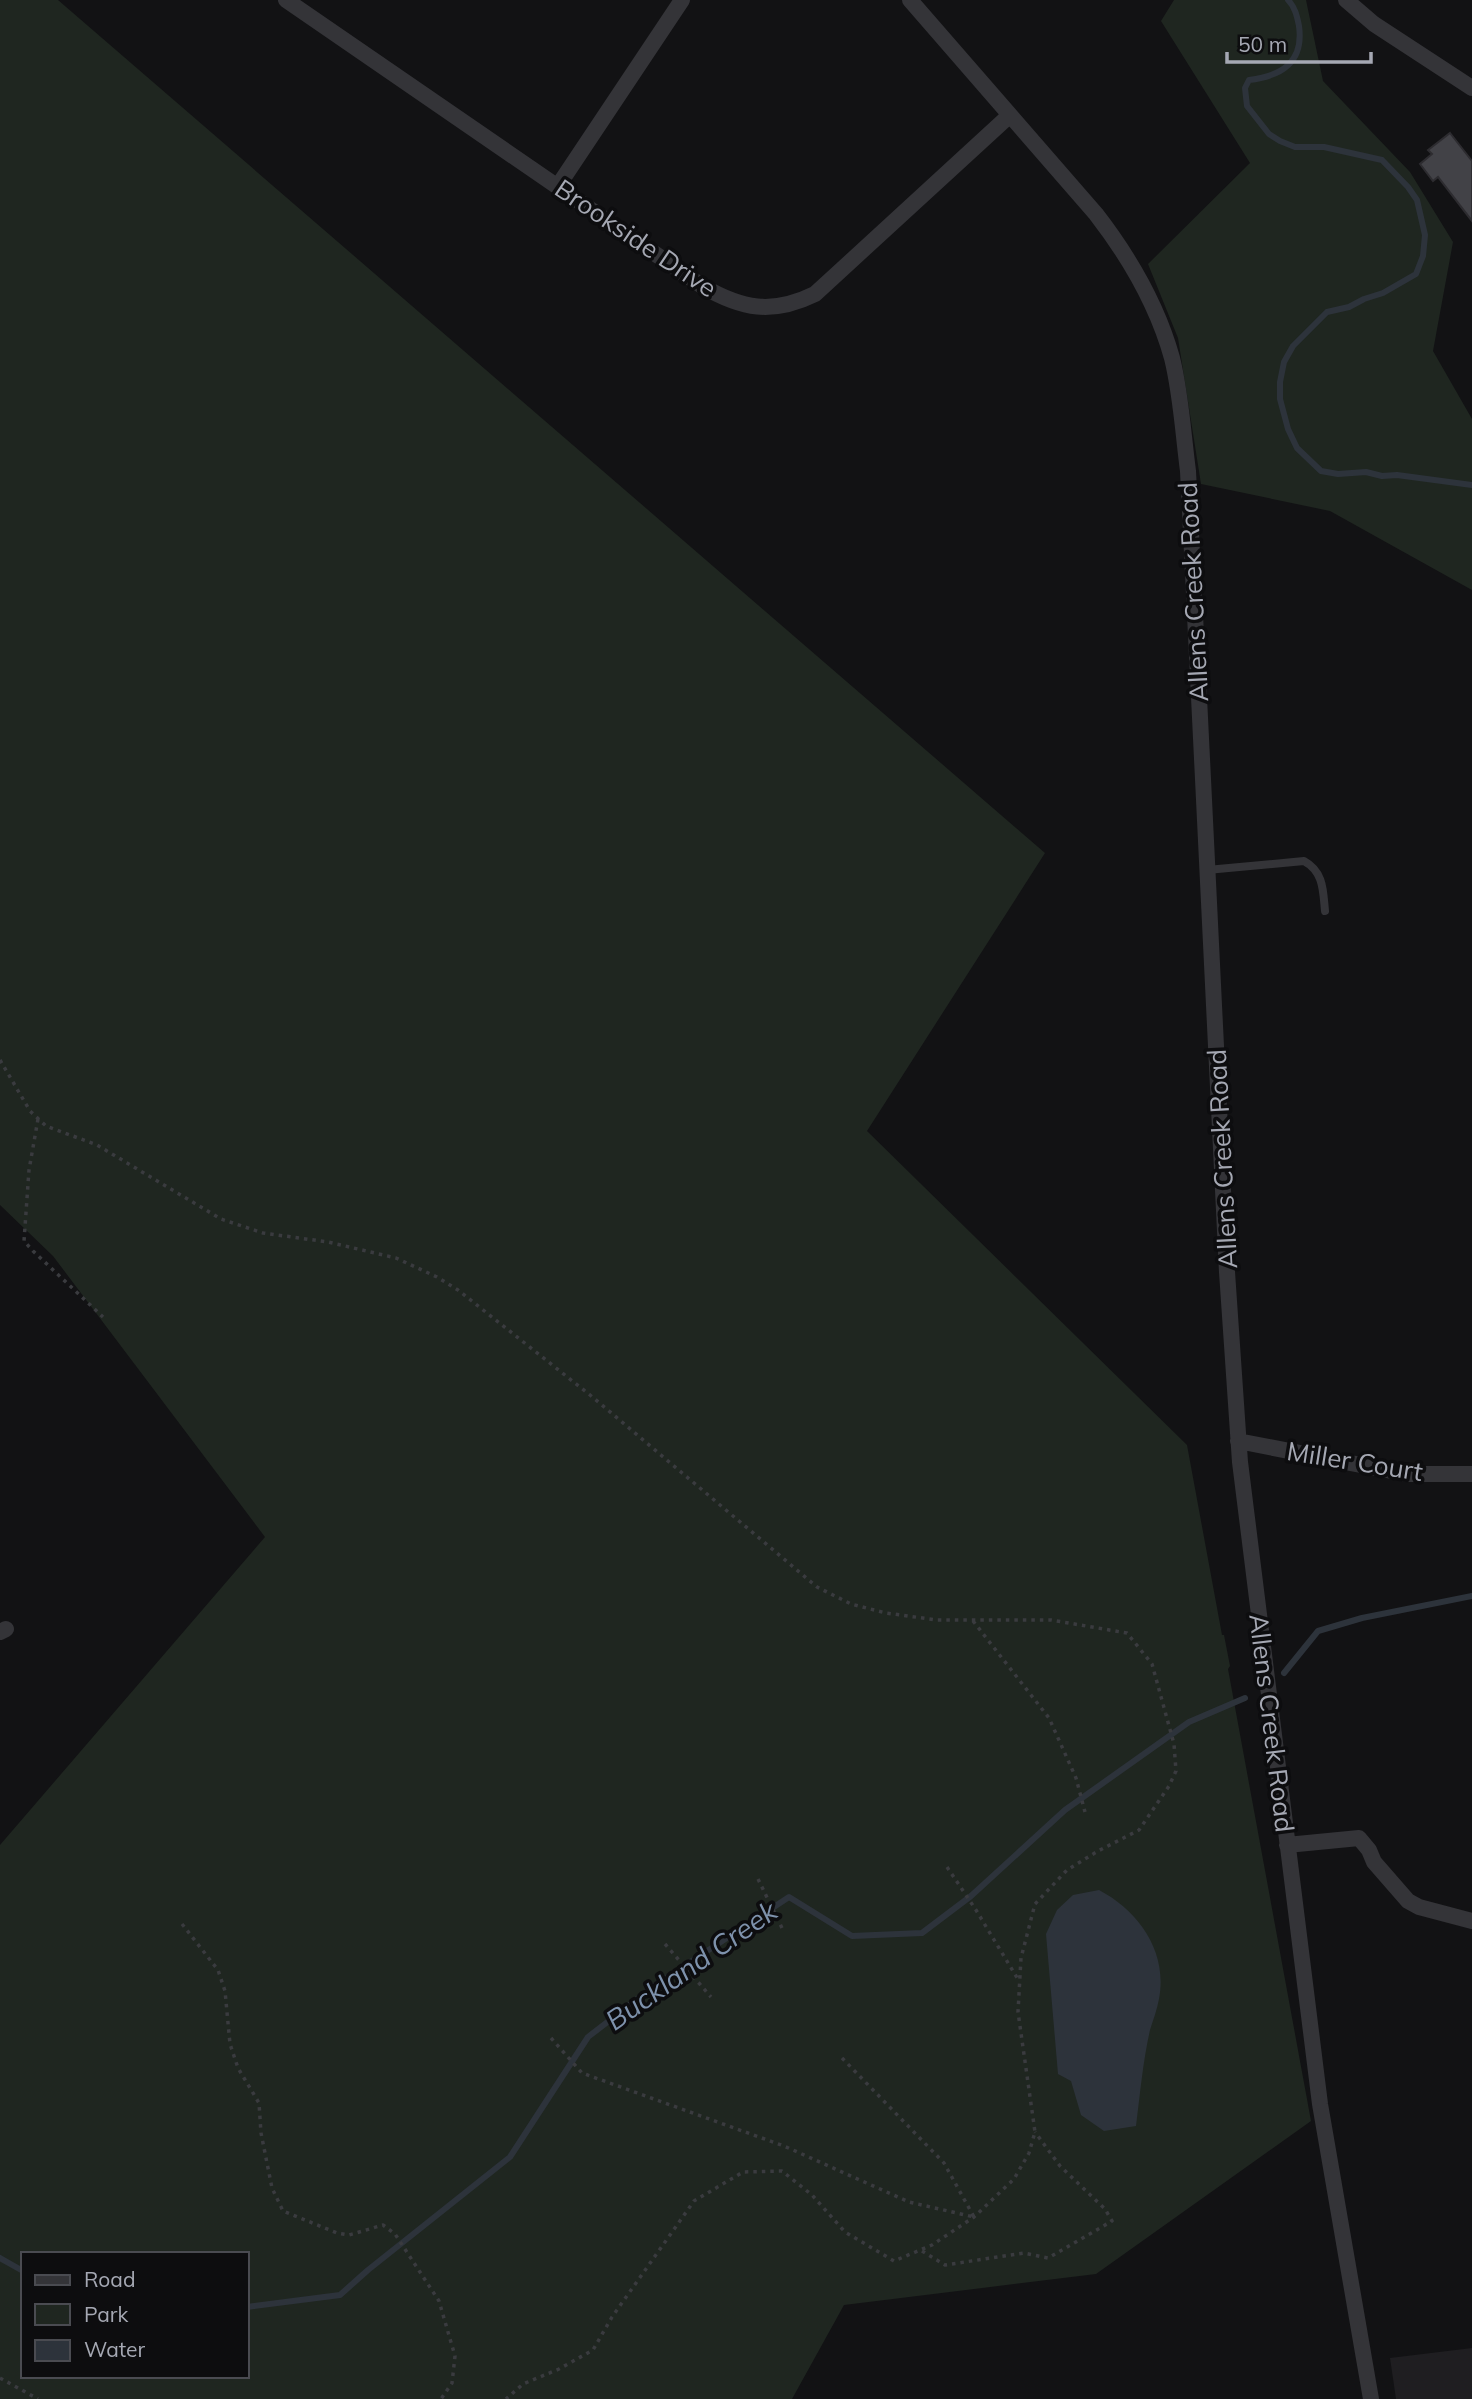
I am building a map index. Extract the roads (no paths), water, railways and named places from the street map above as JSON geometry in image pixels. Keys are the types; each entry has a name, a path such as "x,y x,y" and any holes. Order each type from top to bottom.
{"street":[{"name":"Brookside Drive","path":"286,0 719,295 757,307 778,307 815,294 1010,115"},
{"path":"558,186 682,0"},
{"name":"Allens Creek Road","path":"910,0 1097,214 1122,248 1160,321 1172,358 1188,471 1227,1272 1238,1441 1320,2104 1371,2399"},
{"path":"1346,0 1374,24 1472,88"},
{"name":"Miller Court","path":"1238,1441 1407,1474 1472,1474"},
{"path":"1287,1844 1359,1838 1369,1850 1374,1862 1408,1900 1419,1907 1472,1921"}],"lane":[{"path":"1207,870 1304,861 1317,871 1321,880 1325,911"}],"water":[{"path":"1099,1890 1127,1909 1138,1921 1155,1949 1161,1982 1145,2054 1136,2126 1104,2131 1081,2115 1071,2081 1058,2074 1046,1934 1057,1910 1073,1895"}],"waterway":[{"path":"1288,0 1299,26 1298,49 1294,58 1281,71 1249,80 1245,88 1247,106 1269,134 1280,141 1295,147 1324,147 1382,160 1417,200 1425,235 1423,256 1416,274 1383,293 1349,307 1327,312 1293,346 1284,362 1280,382 1280,399 1288,429 1297,448 1321,471 1338,474 1366,472 1472,485"},
{"name":"Buckland Creek","path":"1284,1673 1318,1631 1362,1618 1472,1596"},
{"name":"Buckland Creek","path":"248,2307 340,2295 510,2157 588,2037 654,1986 789,1897 852,1936 922,1933 971,1896 1065,1810 1189,1722 1245,1698"},
{"name":"Buckland Creek","path":"0,2258 21,2270"}]}
